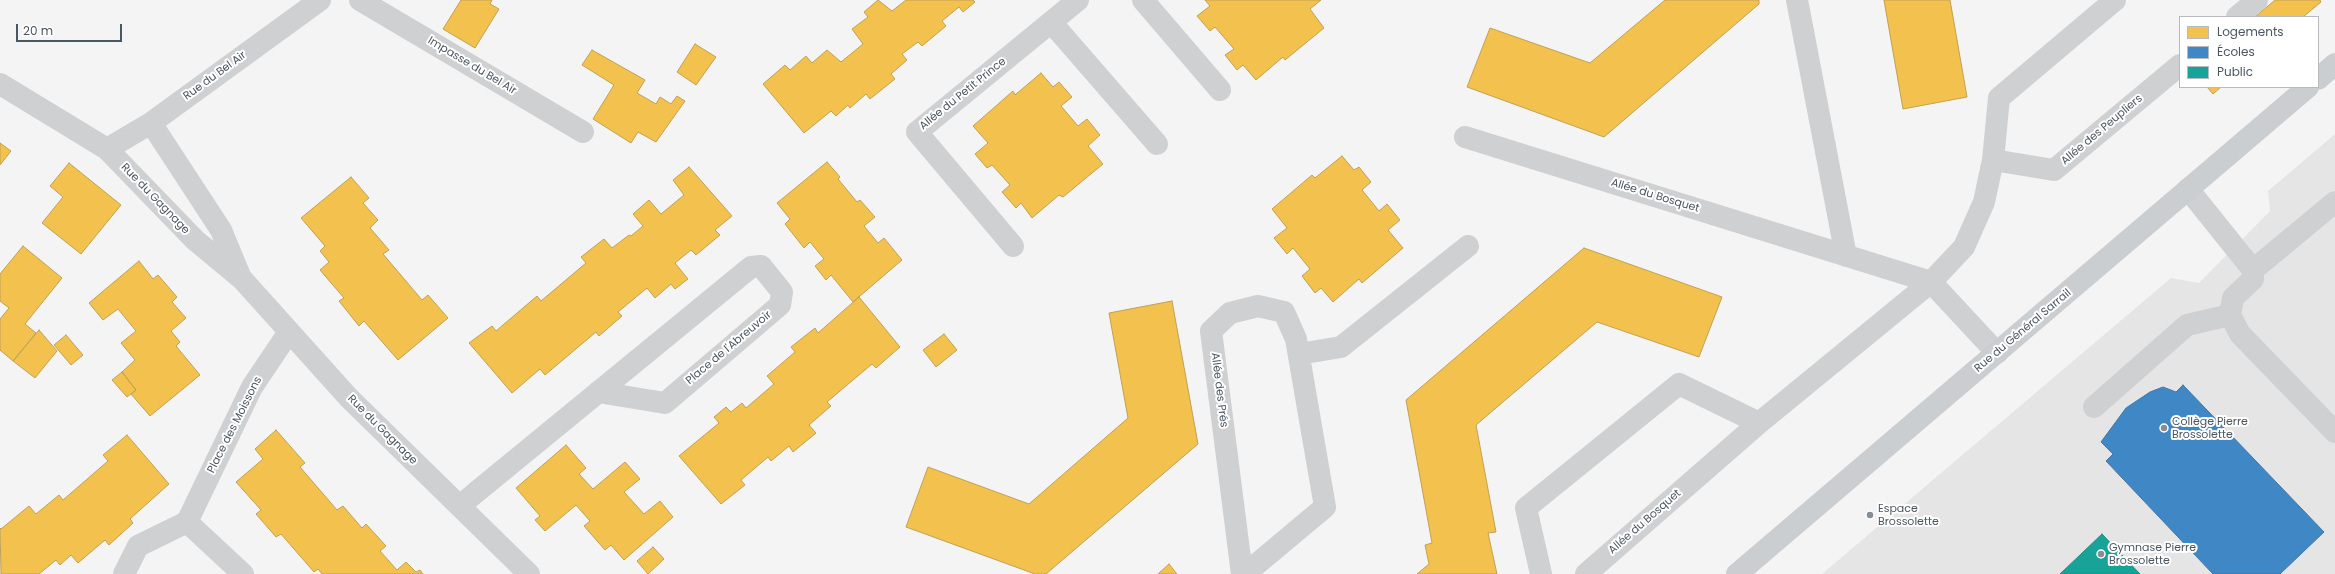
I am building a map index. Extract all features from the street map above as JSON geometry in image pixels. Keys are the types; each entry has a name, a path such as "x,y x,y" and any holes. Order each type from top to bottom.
{"main road":[{"path":"2319,78 2335,64"},
{"name":"Rue du Général Sarrail","path":"1737,574 2307,88"}],"street":[{"name":"Rue du Bel Air","path":"106,148 151,123 320,0"},
{"name":"Impasse du Bel Air","path":"360,0 583,132"},
{"name":"Allée du Petit Prince","path":"1013,246 917,132 1078,0"},
{"path":"1143,0 1220,90"},
{"path":"1797,0 1846,256"},
{"path":"1997,353 1931,282 1964,247 1984,202 1992,160 1999,98 2115,0"},
{"path":"1051,22 1157,144"},
{"name":"Allée des Peupliers","path":"1992,160 2054,170 2179,66"},
{"name":"Rue du Gagnage","path":"0,84 106,148 195,240 242,279 349,398 529,574"},
{"name":"Rue du Gagnage","path":"151,123 221,230 242,279"},
{"name":"Allée du Bosquet","path":"1465,137 1931,282"},
{"path":"2188,189 2253,270 2253,279 2233,298 2230,315 2240,334 2335,432"},
{"path":"2253,270 2335,202"},
{"path":"1299,354 1341,347 1468,246"},
{"name":"Place de l'Abreuvoir","path":"460,506 598,392 751,267 761,266 782,292 780,305 665,402 598,392"},
{"name":"Allée du Bosquet","path":"1586,574 1759,423 1846,350 1931,282"},
{"name":"Allée des Prés","path":"1258,306 1284,312 1296,340 1325,507 1243,574 1211,331 1230,313 1258,306"},
{"path":"2094,407 2187,325 2230,315"},
{"name":"Place des Moissons","path":"187,522 252,387 289,332"},
{"path":"1541,574 1526,508 1679,384 1759,423"},
{"path":"124,574 138,546 187,522 243,574"}],"shaded area":[{"name":"Collège Pierre Brossolette","path":"2335,134 2335,574 1822,574 2171,278 2199,283 2270,211 2268,191"}],"building: Logements":[{"path":"461,0 492,0 490,4 499,9 475,48 443,29"},
{"path":"878,0 892,11 906,0 973,0 975,2 963,12 959,7 942,21 946,26 922,46 918,42 902,54 907,60 891,74 895,79 870,99 866,94 850,108 848,105 836,116 831,111 804,133 763,84 785,65 790,70 806,56 812,63 827,50 841,62 863,44 852,29 868,17 864,12"},
{"path":"1205,0 1321,0 1310,9 1324,28 1285,60 1283,57 1256,80 1243,65 1237,70 1225,55 1234,49 1215,27 1210,31 1197,16 1210,6"},
{"path":"1665,0 1759,0 1759,4 1604,137 1467,87 1490,28 1590,63"},
{"path":"1884,0 1950,0 1967,97 1903,109"},
{"path":"2275,0 2320,0 2321,2 2304,16 2256,16"},
{"path":"695,44 716,57 696,85 677,72"},
{"path":"592,50 645,80 637,93 656,104 660,97 671,104 677,96 685,101 656,142 638,132 631,143 593,119 614,85 582,65"},
{"path":"1041,73 1053,87 1059,82 1072,97 1061,106 1078,126 1087,119 1100,135 1088,146 1103,164 1063,197 1059,195 1032,218 1021,203 1016,208 1002,192 1010,185 992,165 987,168 975,154 988,143 973,126 1013,91 1015,95"},
{"path":"2208,88 2220,88 2213,94"},
{"path":"0,143 11,151 0,165"},
{"path":"1342,156 1354,170 1359,167 1371,182 1362,190 1379,211 1387,204 1400,220 1388,230 1403,248 1362,283 1359,279 1333,302 1321,288 1315,293 1302,276 1310,269 1293,248 1287,254 1274,238 1287,228 1272,209 1312,175 1315,178"},
{"path":"827,162 840,177 838,179 857,202 860,200 875,217 864,226 878,243 884,238 902,260 853,302 831,275 826,280 815,266 824,259 810,242 804,248 785,224 790,219 777,203"},
{"path":"69,163 121,205 81,254 42,223 63,197 50,186"},
{"path":"689,167 732,216 715,230 720,235 696,255 691,250 675,263 688,279 675,289 671,284 655,298 647,288 618,312 622,316 599,336 596,332 545,375 540,369 512,393 469,343 492,326 496,331 537,296 541,301 586,263 581,257 604,239 612,248 629,235 631,236 643,226 633,214 649,200 661,214 684,195 673,180"},
{"path":"351,177 369,198 363,203 378,220 370,228 389,250 383,254 422,300 428,295 448,318 398,360 364,321 359,326 339,301 344,298 320,270 329,262 320,251 325,246 301,218"},
{"path":"23,246 62,278 25,324 36,333 13,361 0,350 0,319 9,308 0,301 0,274"},
{"path":"1584,248 1722,297 1699,357 1597,322 1476,425 1496,532 1488,533 1497,574 1417,574 1429,564 1425,545 1432,543 1406,400"},
{"path":"139,261 153,279 158,275 177,297 172,302 186,318 171,331 180,342 176,346 200,375 150,416 131,394 136,390 122,372 135,360 121,343 136,331 118,309 103,320 89,303"},
{"path":"859,297 900,347 876,368 872,364 827,402 831,406 809,425 816,433 793,452 789,446 771,461 768,457 741,480 745,485 721,504 679,456 719,423 714,417 726,407 731,412 742,403 746,408 774,384 767,376 795,352 791,347 815,328 818,333"},
{"path":"1172,301 1198,444 1046,574 1035,574 906,527 928,467 1029,504 1128,418 1109,313"},
{"path":"39,330 57,351 35,378 13,361"},
{"path":"944,334 957,350 936,367 923,350"},
{"path":"66,335 83,355 71,365 54,345"},
{"path":"122,372 136,390 127,397 112,380"},
{"path":"276,430 305,463 300,467 337,510 343,506 362,528 366,524 386,546 380,551 397,570 406,562 416,572 420,570 423,574 322,574 318,569 314,572 281,534 276,537 256,514 261,510 236,482 263,459 255,449"},
{"path":"127,435 169,484 130,519 133,523 109,545 105,540 78,563 71,555 60,565 56,560 39,574 1,574 0,528 1,529 29,506 36,514 59,495 63,500 108,461 103,455"},
{"path":"566,445 586,468 579,474 593,489 625,462 640,479 624,492 644,514 660,501 673,517 624,560 611,545 605,550 584,526 590,521 576,505 545,531 535,520 540,516 516,488"},
{"path":"653,547 664,559 648,574 637,561"},
{"path":"1169,564 1177,574 1158,574"}],"building: Écoles":[{"path":"2183,385 2324,532 2280,574 2213,574 2106,461 2113,454 2101,442 2126,408 2150,392 2163,387 2176,392"}],"building: Public":[{"name":"Gymnase Pierre Brossolette","path":"2102,534 2140,574 2060,574"}],"place":[{"name":"Collège Pierre Brossolette","path":"2164,428"},
{"name":"Espace Brossolette","path":"1870,515"},
{"name":"Gymnase Pierre Brossolette","path":"2101,554"}]}
